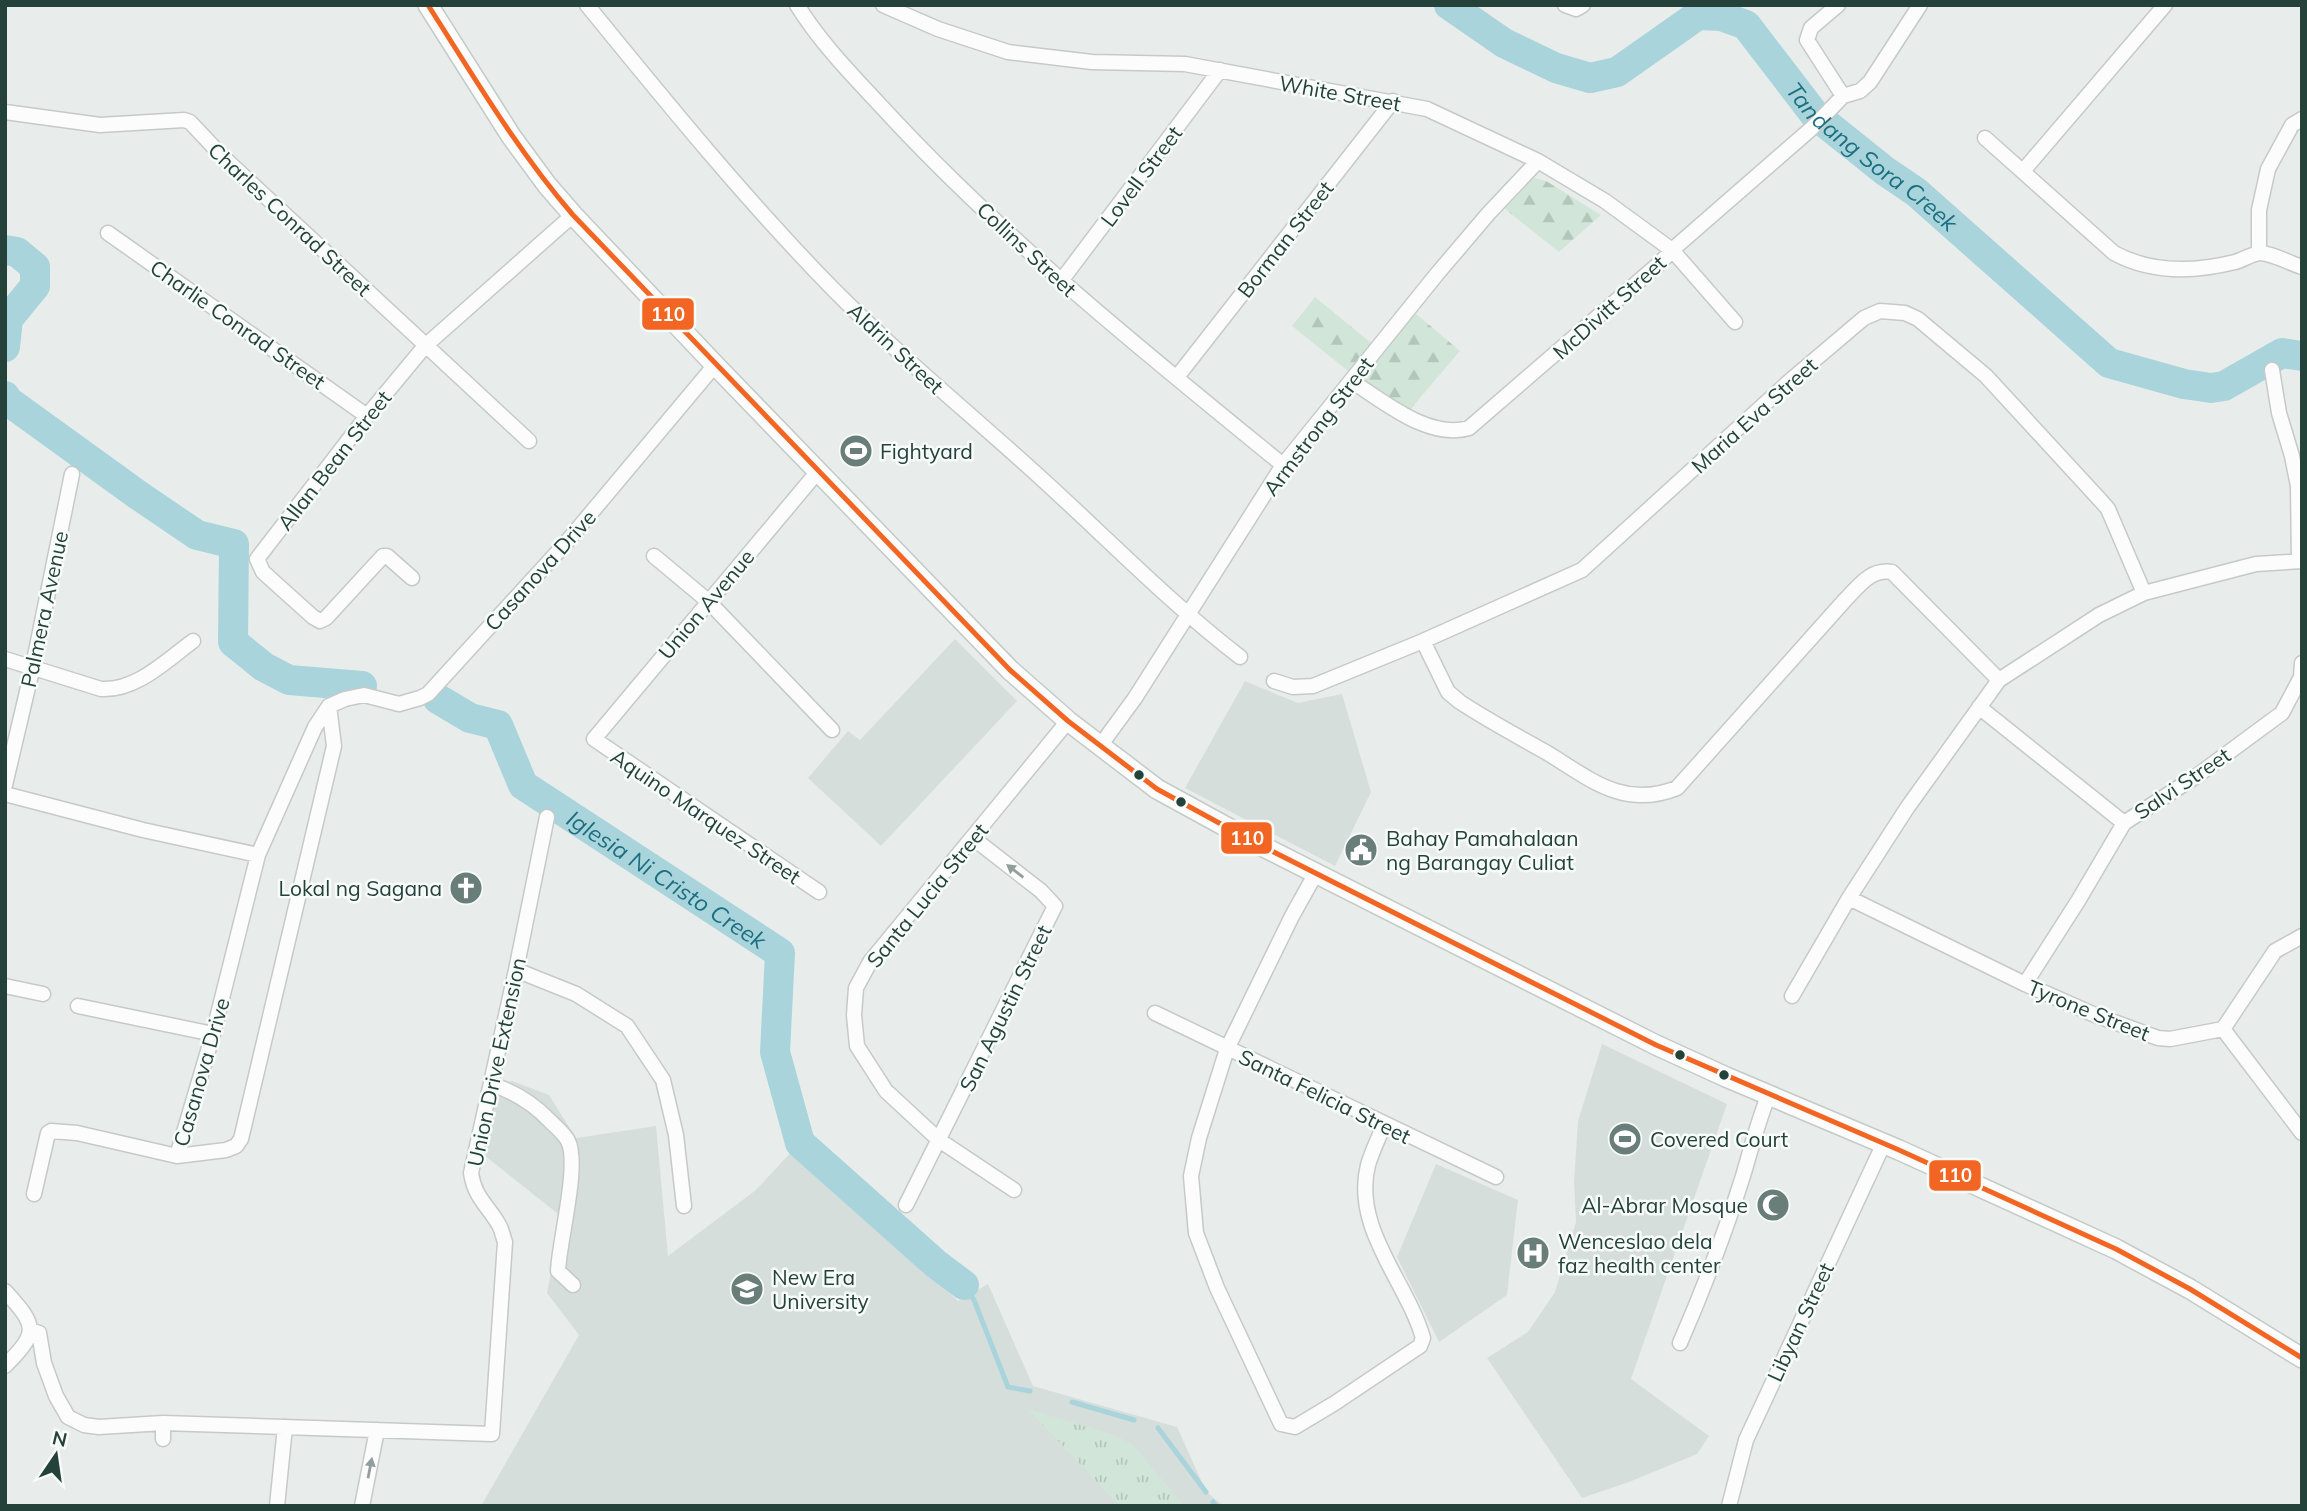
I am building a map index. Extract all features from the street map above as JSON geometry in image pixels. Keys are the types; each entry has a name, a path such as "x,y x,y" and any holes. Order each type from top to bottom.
{"main road":[{"path":"428,5 511,136 573,215 1010,670 1068,721 1157,789 1316,873 1656,1045 1884,1143 2126,1254 2190,1289 2302,1358"}],"street":[{"name":"Aldrin Street","path":"587,5 693,136 831,287 1187,615 1240,657"},
{"name":"Collins Street","path":"797,5 836,57 924,152 1061,281 1283,465"},
{"name":"White Street","path":"883,5 938,29 1008,52 1092,62 1185,64 1427,109 1538,161 1605,201 1672,250 1735,322"},
{"path":"1565,5 1576,9 1583,5"},
{"path":"1838,5 1811,28 1807,40 1843,96"},
{"name":"McDivitt Street","path":"1351,381 1426,425 1457,431 1469,428 1812,128 1843,96 1860,92 1870,82 1920,5"},
{"path":"2023,171 2165,5"},
{"name":"Lovell Street","path":"1061,281 1220,70"},
{"name":"Borman Street","path":"1177,377 1392,101"},
{"name":"Charles Conrad Street","path":"5,112 100,125 184,120 190,122 223,157 529,441"},
{"path":"2259,253 2259,210 2268,169 2292,125 2302,119"},
{"path":"1985,138 2114,253 2127,260 2182,270 2236,262 2259,253 2302,267"},
{"name":"Armstrong Street","path":"1100,746 1135,698 1283,465 1488,214 1538,161"},
{"name":"Allan Bean Street","path":"412,578 387,556 383,556 326,618 320,621 263,572 257,559 367,416 425,346 573,215"},
{"name":"Charlie Conrad Street","path":"108,233 367,416"},
{"name":"Maria Eva Street","path":"1274,681 1293,687 1313,686 1423,641 1581,570 1792,379 1864,318 1880,311 1905,313 1918,319 1986,376 2108,509 2144,593"},
{"name":"Casanova Drive","path":"329,706 334,746 241,1139 236,1146 226,1150 177,1156 214,1034 258,855 315,727 329,706 364,695 399,704 428,694 565,544 715,365"},
{"path":"1792,996 1849,898 1907,808 1999,680 2099,615 2144,593 2256,564 2300,560 2298,486 2279,413 2272,370"},
{"name":"Union Avenue","path":"594,739 819,470"},
{"name":"Palmera Avenue","path":"5,785 33,666 72,474"},
{"path":"654,556 708,601 832,730"},
{"path":"1423,641 1448,692 1461,702 1599,786 1639,795 1660,795 1677,788 1845,600 1874,572 1892,572 1999,680"},
{"path":"5,659 101,689 113,690 148,675 193,641"},
{"name":"Salvi Street","path":"2025,984 2124,823 2198,775 2282,713 2301,677 2302,663"},
{"path":"1979,707 2124,823"},
{"name":"Santa Lucia Street","path":"1014,1190 939,1140 886,1091 857,1046 853,1015 856,988 870,962 1068,721"},
{"name":"Aquino Marquez Street","path":"594,739 818,892"},
{"path":"5,794 144,830 258,855"},
{"name":"Union Drive Extension","path":"30,1330 39,1333 49,1380 68,1417 84,1424 99,1427 163,1423 492,1434 505,1242 500,1226 473,1188 471,1174 546,833 547,817"},
{"name":"San Agustin Street","path":"906,1205 1055,906 1041,891 973,838"},
{"path":"1316,873 1227,1049 1199,1138 1192,1189 1196,1233 1217,1288 1280,1424 1295,1427 1335,1403 1420,1346 1423,1338 1372,1226 1367,1204 1365,1185 1368,1166 1384,1124"},
{"name":"Tyrone Street","path":"1849,898 2025,984 2095,1015 2158,1038 2170,1039 2223,1029"},
{"path":"2302,936 2275,951 2223,1029 2302,1133"},
{"path":"516,970 576,994 627,1026 663,1080 676,1135 684,1206"},
{"path":"5,986 43,994"},
{"path":"78,1006 214,1034"},
{"name":"Santa Felicia Street","path":"1155,1013 1496,1177"},
{"path":"491,1084 533,1104 568,1140 572,1154 558,1271 573,1285"},
{"path":"1680,1343 1707,1281 1743,1175 1754,1131 1769,1094"},
{"path":"34,1194 48,1133 51,1131 77,1133 177,1156"},
{"name":"Libyan Street","path":"1729,1506 1746,1440 1884,1143"},
{"path":"5,1292 30,1322 29,1339 5,1366"},
{"path":"163,1423 163,1439"},
{"path":"277,1506 285,1427"},
{"path":"362,1506 377,1430"}],"shaded area":[{"path":"955,639 1017,701 881,846 808,778 848,731 860,740"},
{"path":"1245,681 1298,703 1342,694 1371,792 1335,866 1185,788"},
{"path":"1602,1044 1727,1104 1631,1379 1709,1436 1697,1454 1582,1498 1487,1358 1528,1332 1555,1292 1576,1222 1574,1182 1578,1121"},
{"name":"New Era University","path":"512,1081 549,1095 576,1138 656,1126 668,1256 756,1190 794,1149 958,1301 988,1284 1033,1386 1177,1427 1206,1491 1223,1506 481,1506 579,1335 547,1293 562,1217 470,1144 483,1089"},
{"path":"1436,1164 1518,1200 1507,1295 1439,1342 1397,1257"}],"green space":[{"path":"1535,178 1546,181 1601,215 1559,252 1505,209 1528,181"},
{"path":"1315,297 1376,347 1353,375 1292,326"},
{"path":"1414,312 1460,351 1408,412 1357,381"},
{"path":"1028,1409 1113,1435 1132,1444 1184,1506 1117,1506"}],"waterway":[{"name":"Tandang Sora Creek","path":"1449,5 1504,43 1556,68 1590,78 1617,72 1698,15 1721,16 1746,25 1815,115 1916,192 2109,363 2184,384 2211,388 2224,386 2282,353 2302,356"},
{"path":"5,250 17,252 35,267 35,286 8,319 5,347"},
{"path":"5,396 8,401 197,535 234,544 233,642 264,667 289,680 362,686"},
{"name":"Iglesia Ni Cristo Creek","path":"438,699 470,718 498,725 523,785 780,953 775,1052 800,1143 936,1264 964,1285"},
{"name":"Iglesia Ni Cristo Creek","path":"964,1285 974,1300 1008,1387 1030,1391"},
{"name":"Iglesia Ni Cristo Creek","path":"1072,1402 1134,1420"},
{"name":"Iglesia Ni Cristo Creek","path":"1158,1428 1206,1492"},
{"name":"Iglesia Ni Cristo Creek","path":"1213,1502 1216,1506"}],"transit line":[{"name":"110","path":"428,5 515,139 573,215 1010,670 1068,721 1157,789 1252,841 1656,1045 1899,1150 2116,1249 2190,1289 2302,1358"}],"place":[{"name":"Fightyard","path":"856,451"},
{"name":"Bahay Pamahalaan ng Barangay Culiat","path":"1361,850"},
{"name":"Lokal ng Sagana","path":"466,888"},
{"name":"Covered Court","path":"1625,1139"},
{"name":"Al-Abrar Mosque","path":"1773,1205"},
{"name":"Wenceslao dela faz health center","path":"1533,1253"},
{"name":"New Era University","path":"747,1289"}]}
